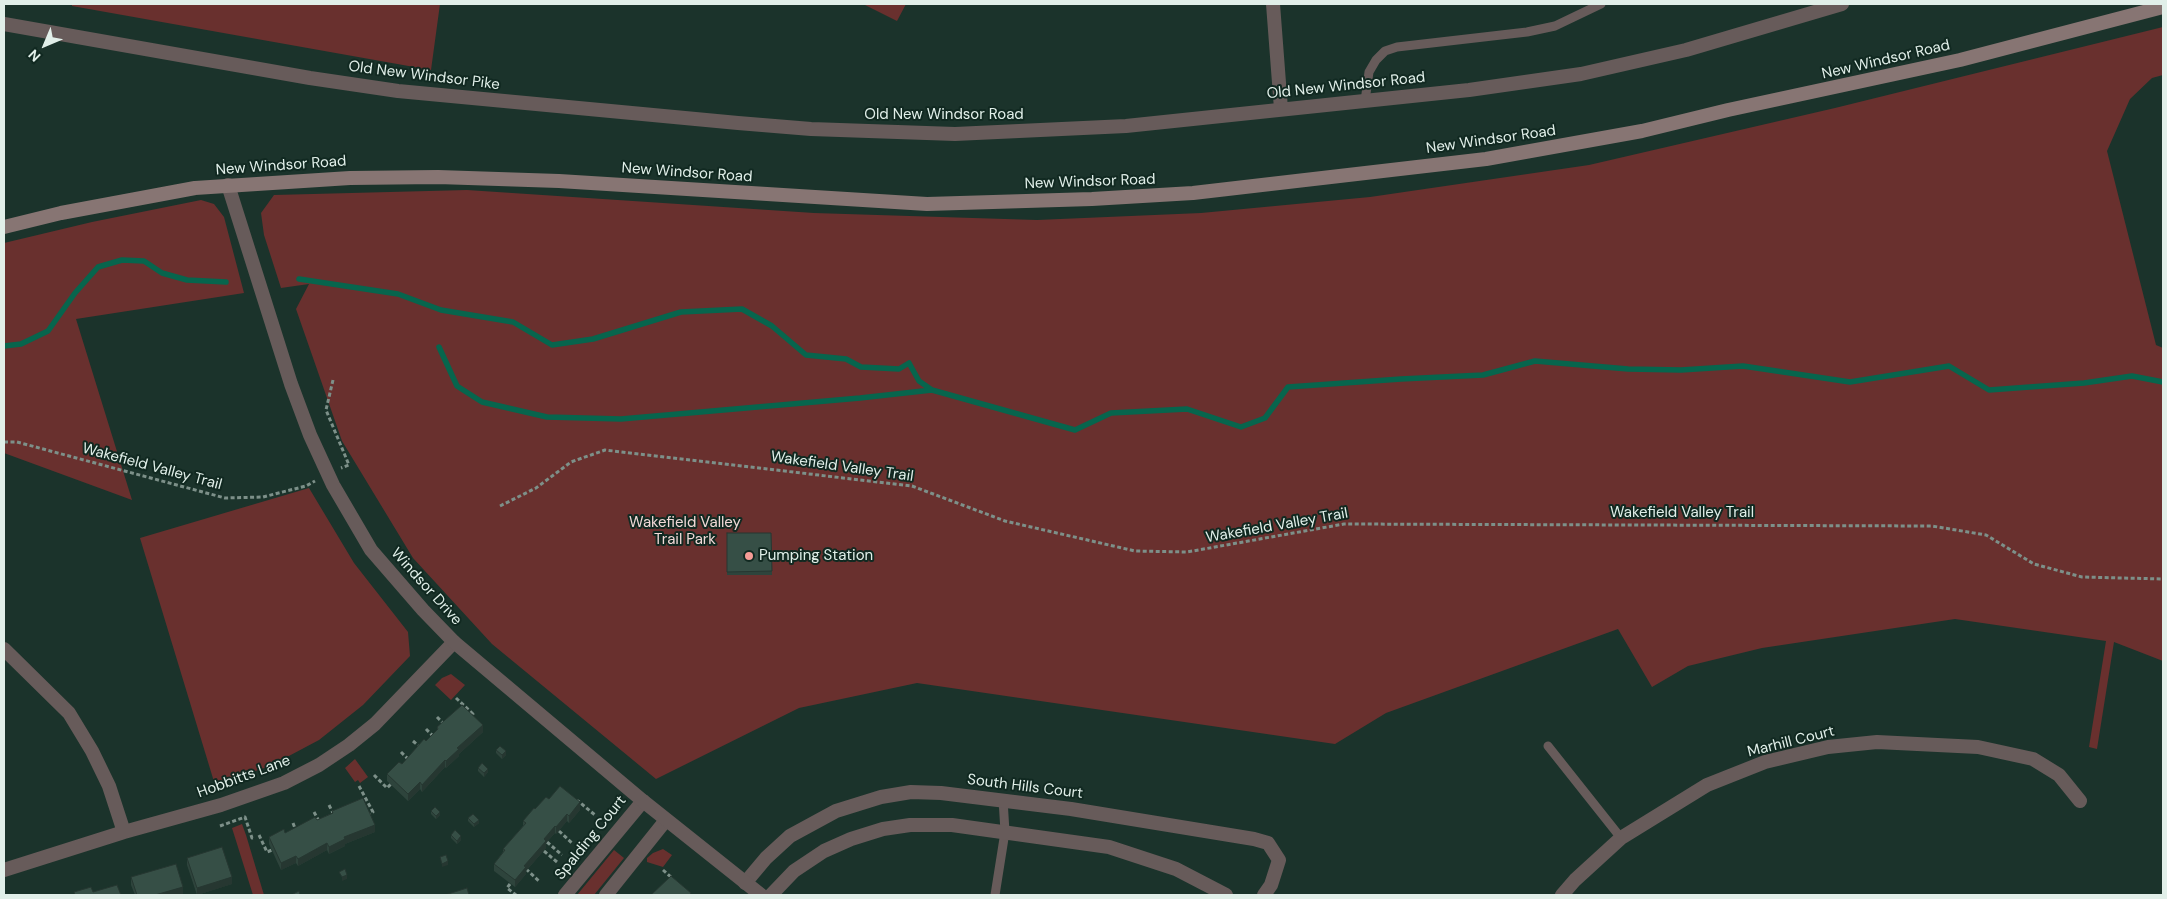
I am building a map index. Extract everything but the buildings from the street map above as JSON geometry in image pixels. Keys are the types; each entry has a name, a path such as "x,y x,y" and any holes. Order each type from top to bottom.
{"main road":[{"name":"New Windsor Road","path":"4,227 61,213 146,197 228,185 350,178 438,177 559,181 926,204 1092,199 1193,193 1486,159 1642,131 1728,110 1960,60 2163,7"}],"street":[{"path":"1273,4 1281,110"},
{"name":"Old New Windsor Road","path":"844,130 927,134 996,133 1126,126 1469,90 1581,74 1686,50 1842,4"},
{"name":"Old New Windsor Pike","path":"4,24 310,78 398,91 738,123 844,130"},
{"name":"Windsor Drive","path":"228,185 291,384 310,435 328,474 371,550 398,583 454,642 642,801 761,895"},
{"name":"Hobbitts Lane","path":"4,870 124,832 250,796 319,765 375,724 454,642"},
{"path":"4,650 69,713 92,751 109,786 124,832"},
{"name":"Marhill Court","path":"1562,895 1575,880 1621,838 1707,784 1765,762 1828,747 1877,742 1978,747 2033,759 2059,775 2080,801"},
{"name":"South Hills Court","path":"745,882 766,858 790,836 817,820 851,805 911,792 1002,799 1254,839 1268,843 1279,860 1272,885 1264,895"},
{"name":"Spalding Court","path":"565,895 642,801"},
{"path":"606,895 666,820"},
{"path":"771,895 794,872 824,852 850,840 883,829 910,825 952,825 1109,848 1176,869 1226,895"}],"lane":[{"path":"1365,101 1369,72 1376,60 1385,51 1397,47 1527,32 1546,28 1583,14 1601,4"},
{"path":"1548,746 1621,838"},
{"path":"996,895 1005,832 1002,799"}],"path":[{"name":"Wakefield Valley Trail","path":"4,442 17,442 225,498 263,497 306,486 349,465 326,410 332,380"},
{"name":"Wakefield Valley Trail","path":"500,506 536,488 571,462 605,450 912,486 1005,521 1136,551 1187,552 1344,524 1932,526 1986,536 2034,564 2082,577 2163,579"},
{"path":"456,698 473,714 469,718"},
{"path":"437,717 446,726"},
{"path":"426,729 436,739"},
{"path":"414,741 422,749"},
{"path":"401,752 411,762"},
{"path":"374,775 387,788 390,784"},
{"path":"359,786 373,812 367,815"},
{"path":"575,806 578,802 595,815"},
{"path":"329,805 334,817"},
{"path":"314,812 321,826"},
{"path":"220,826 245,817 252,838 255,837"},
{"path":"293,822 298,834"},
{"path":"558,831 572,843"},
{"path":"259,835 267,852 272,850"},
{"path":"547,842 562,855"},
{"path":"544,850 556,862"},
{"path":"526,870 540,882"},
{"path":"663,870 675,880"},
{"path":"510,884 507,888 516,895"}],"green space":[{"path":"72,4 440,4 431,70 72,6"},
{"path":"863,4 906,4 897,21"},
{"name":"Wakefield Valley Trail Park","path":"2163,27 2163,75 2152,78 2130,99 2107,151 2156,345 2163,348 2163,661 2114,642 2097,749 2089,747 2106,641 1955,619 1762,648 1688,666 1652,687 1618,629 1386,713 1335,744 917,683 799,708 656,779 492,644 413,558 342,441 296,309 309,284 281,288 264,235 261,213 274,195 467,190 814,213 1037,220 1201,213 1370,197 1589,165 1835,108"},
{"path":"201,200 214,204 224,217 244,293 76,319 132,500 4,453 4,243 92,222"},
{"path":"309,488 354,563 408,632 410,656 363,705 319,740 270,766 215,785 140,538"},
{"path":"451,674 465,685 451,700 435,685 442,678"},
{"path":"355,759 368,777 360,783 358,780 355,782 345,768"},
{"path":"242,824 264,895 253,895 232,828"},
{"path":"663,849 672,855 663,867 647,862 647,858 653,853"},
{"path":"614,850 624,858 594,895 577,895"}],"waterway":[{"path":"4,346 21,344 48,331 75,293 98,267 122,260 144,261 162,273 187,280 226,282"},
{"path":"299,279 398,294 441,310 513,322 552,345 593,339 681,312 742,309 772,326 806,355 846,359 861,367 899,369 909,363 919,381 932,390 1075,430 1111,413 1187,409 1241,427 1265,418 1288,387 1483,375 1535,361 1628,369 1681,370 1743,366 1850,382 1949,366 1989,390 2084,383 2132,376 2163,382"},
{"path":"439,347 457,386 482,402 547,417 621,419 932,390"}],"place":[{"name":"Pumping Station","path":"749,556"}]}
